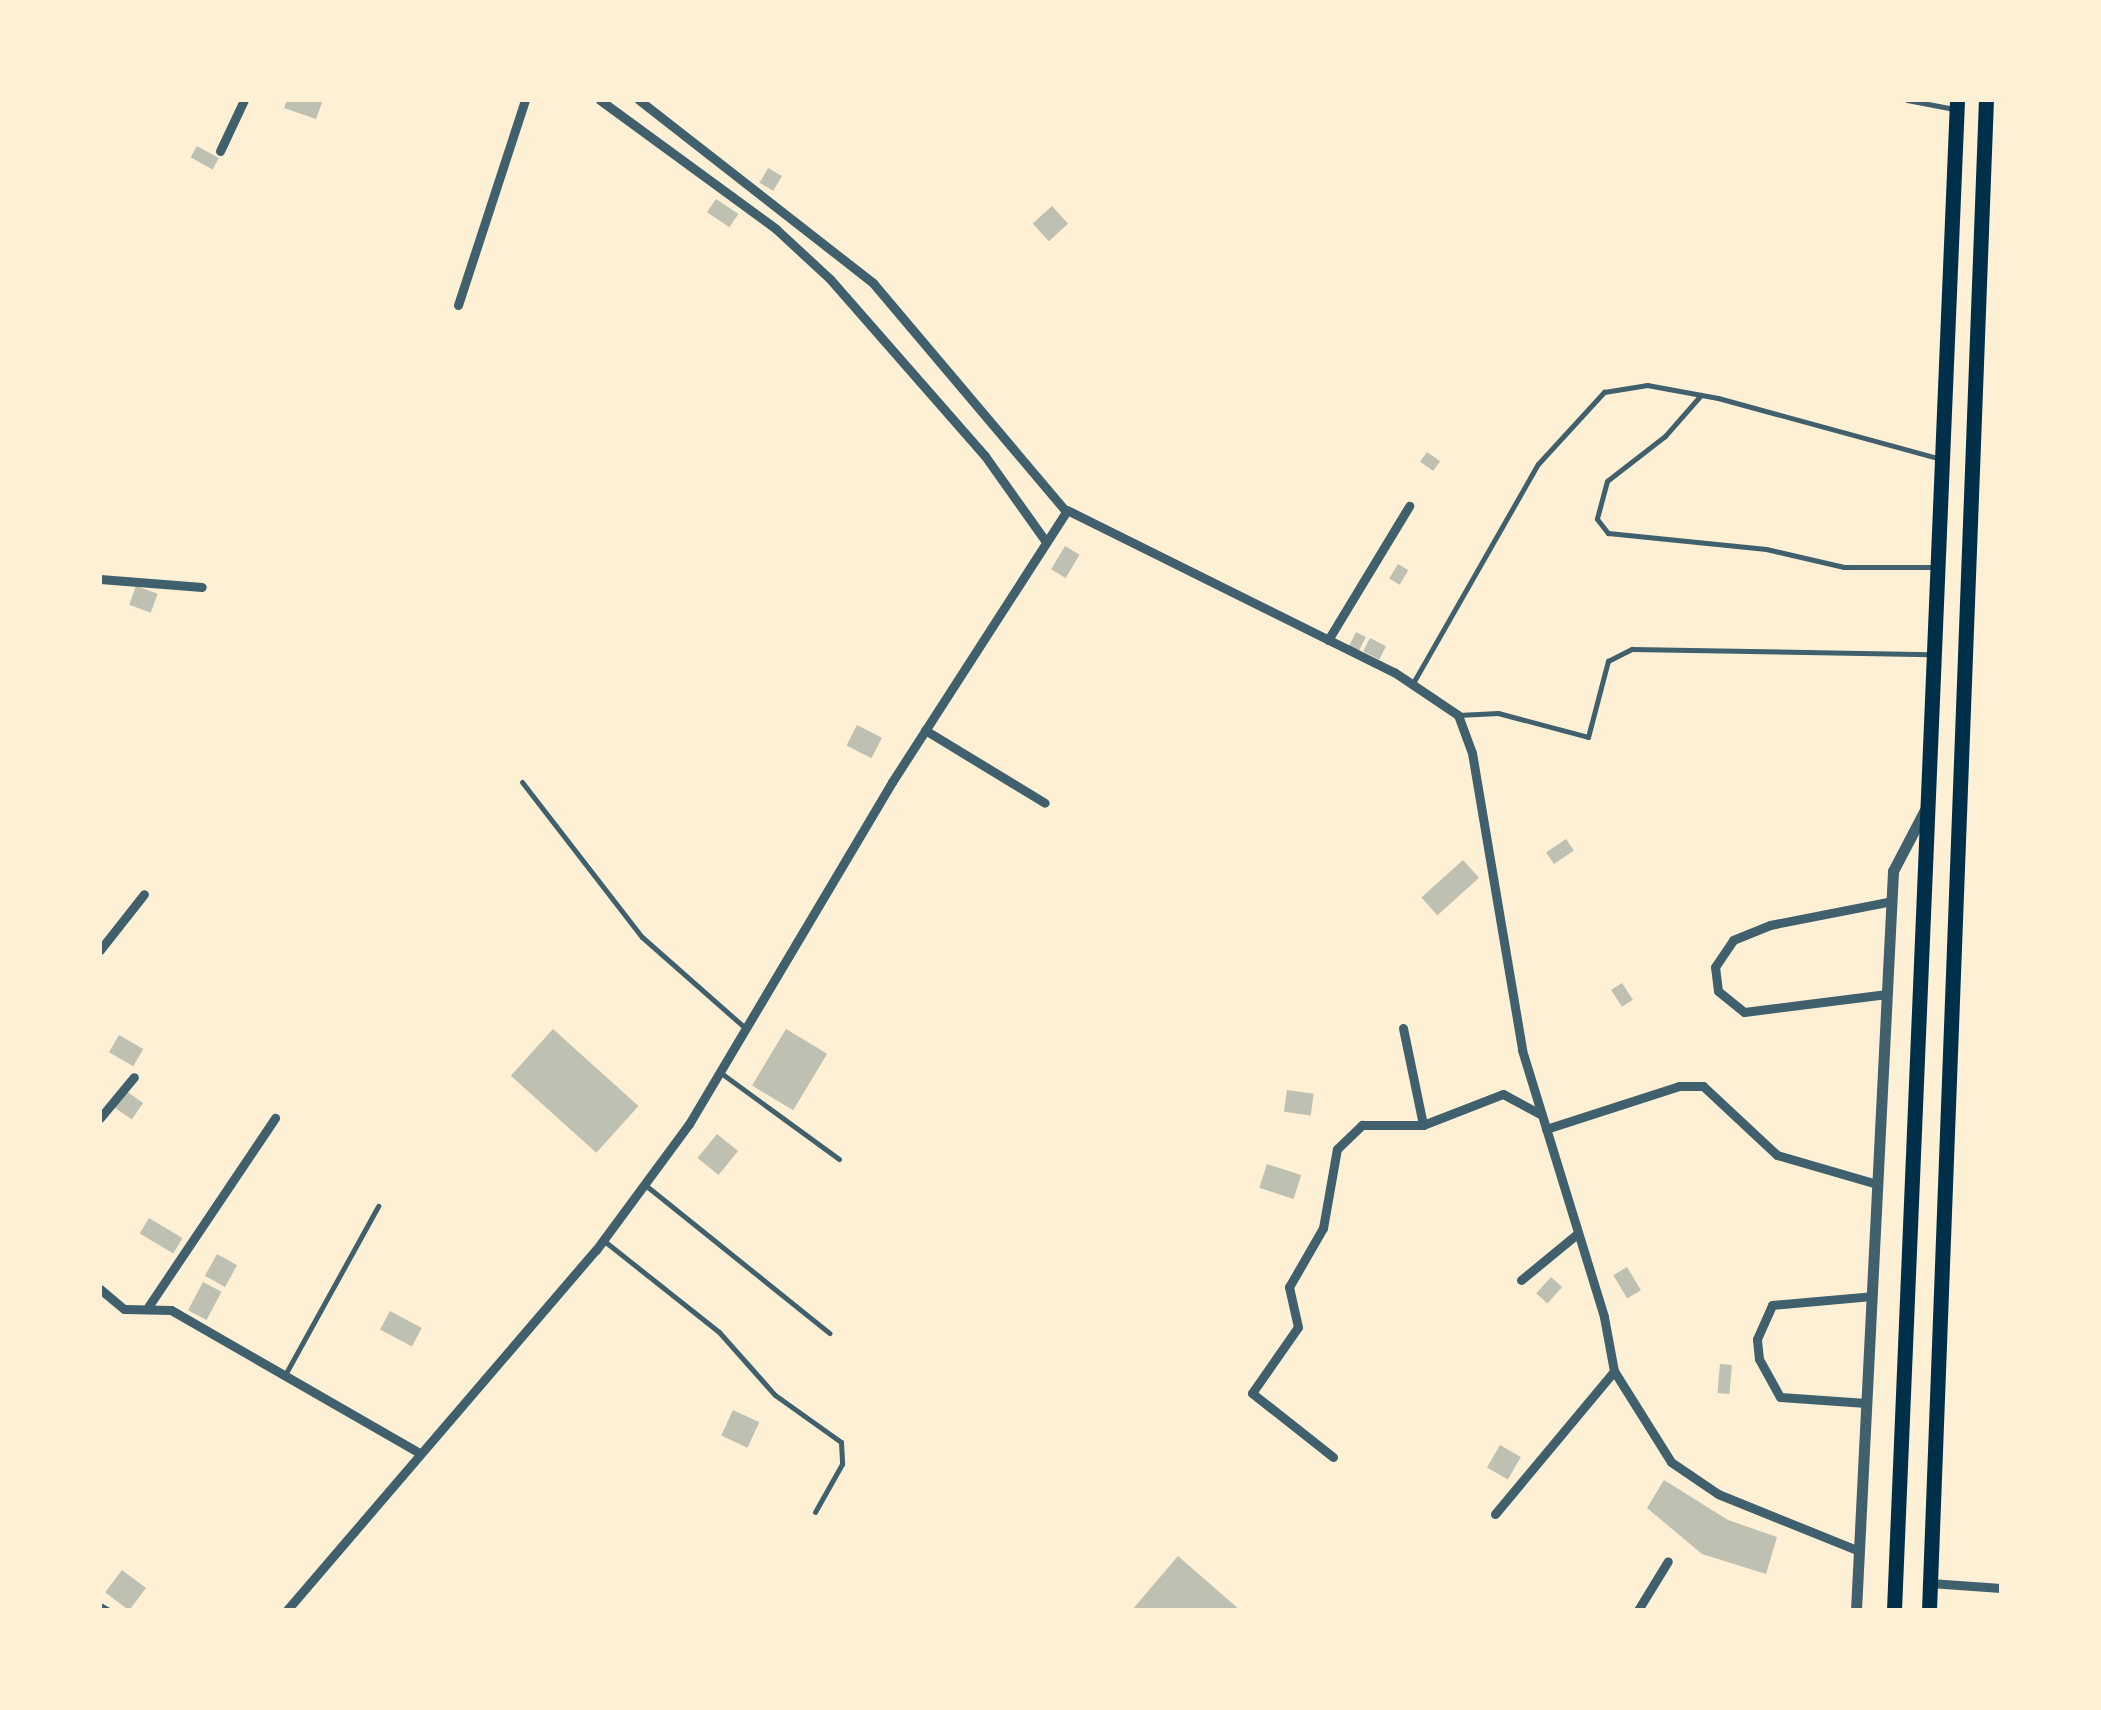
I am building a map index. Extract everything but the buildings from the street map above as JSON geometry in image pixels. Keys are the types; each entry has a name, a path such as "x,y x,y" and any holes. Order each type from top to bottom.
{"highway":[{"path":"1929,1610 1986,100"},
{"path":"1894,1610 1957,105"}],"street":[{"path":"220,150 244,100"},
{"path":"458,305 525,100"},
{"path":"600,100 776,229 830,280 985,456 1044,539"},
{"path":"639,100 874,283 1062,512 1412,683 1458,715 1472,753 1522,1050 1614,1371 1671,1462 1718,1494 1859,1551"},
{"path":"1328,640 1409,506"},
{"path":"288,1610 418,1452 604,1240 644,1184 721,1073 925,730 1062,512"},
{"path":"100,579 202,587"},
{"path":"925,730 1045,803"},
{"path":"1856,1610 1893,872 1930,801"},
{"path":"100,950 144,894"},
{"path":"1887,994 1744,1012 1718,992 1714,968 1733,940 1770,925 1892,901"},
{"path":"1404,1028 1423,1125"},
{"path":"100,1118 134,1077"},
{"path":"1546,1130 1679,1086 1702,1086 1777,1155 1877,1184"},
{"path":"1333,1457 1252,1393 1298,1327 1288,1287 1323,1228 1337,1148 1362,1125 1423,1125 1503,1094 1542,1115"},
{"path":"148,1307 276,1118"},
{"path":"1521,1280 1577,1234"},
{"path":"100,1289 124,1310 172,1310 418,1452"},
{"path":"1866,1403 1780,1397 1759,1359 1757,1340 1772,1305 1872,1296"},
{"path":"1495,1514 1614,1371"},
{"path":"1638,1610 1668,1561"},
{"path":"1930,1583 2001,1588"}],"lane":[{"path":"1907,100 1957,105"},
{"path":"1412,683 1538,464 1604,392 1623,385 1701,395 1944,460"},
{"path":"1701,395 1665,436 1607,482 1597,519 1608,534 1766,549 1844,567 1940,567"},
{"path":"1458,715 1498,713 1588,737 1608,662 1632,649 1936,654"},
{"path":"522,782 642,936 746,1029"},
{"path":"721,1073 839,1159"},
{"path":"644,1184 830,1333"},
{"path":"286,1373 378,1206"},
{"path":"604,1240 719,1332 775,1396 842,1442 842,1464 815,1512"},
{"path":"100,1605 109,1610"}]}
